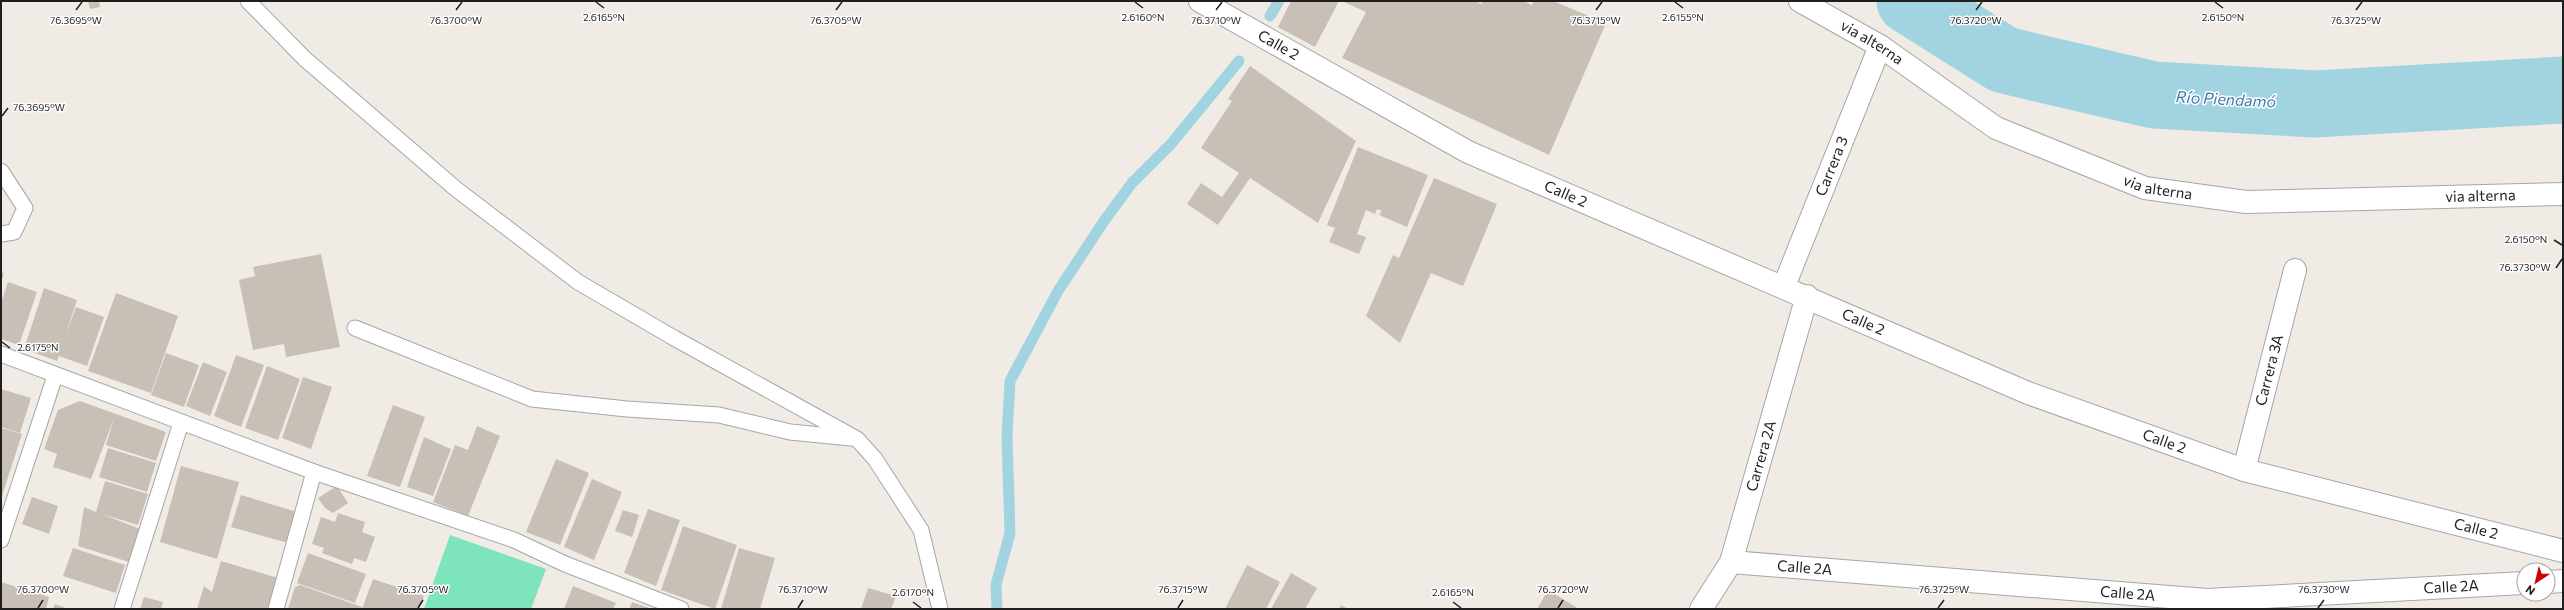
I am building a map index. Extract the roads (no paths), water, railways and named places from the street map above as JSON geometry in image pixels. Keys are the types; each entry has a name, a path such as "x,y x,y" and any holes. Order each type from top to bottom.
{"street":[{"name":"Calle 2","path":"1200,1 1468,152 1784,286 2028,393 2244,470 2563,551"},
{"name":"via alterna","path":"1800,1 1880,46 1996,128 2145,188 2246,202 2563,194"},
{"name":"Carrera 3","path":"1784,286 1880,46"},
{"name":"Carrera 3A","path":"2244,470 2295,270"},
{"name":"Carrera 2A","path":"1701,609 1731,562 1807,296"},
{"name":"Calle 2A","path":"1731,562 2207,600 2516,583"}],"lane":[{"path":"248,1 305,59 456,189 578,282 674,338 857,439 875,459 921,530 940,609"},
{"path":"1,171 25,208 14,232 1,234"},
{"path":"355,328 532,400 627,409 719,415 790,432 857,439"},
{"path":"1,354 55,376 181,423 259,450 314,472 514,540 565,564 681,609"},
{"path":"1,540 55,376"},
{"path":"122,609 181,423"},
{"path":"276,609 314,472"}],"waterway":[{"path":"1270,16 1279,1"},
{"name":"Río Piendamó","path":"1910,1 2004,60 2154,95 2314,104 2563,90"},
{"path":"997,609 996,585 1010,533 1007,437 1010,381 1058,291 1104,221 1132,183 1171,144 1239,61"}]}
